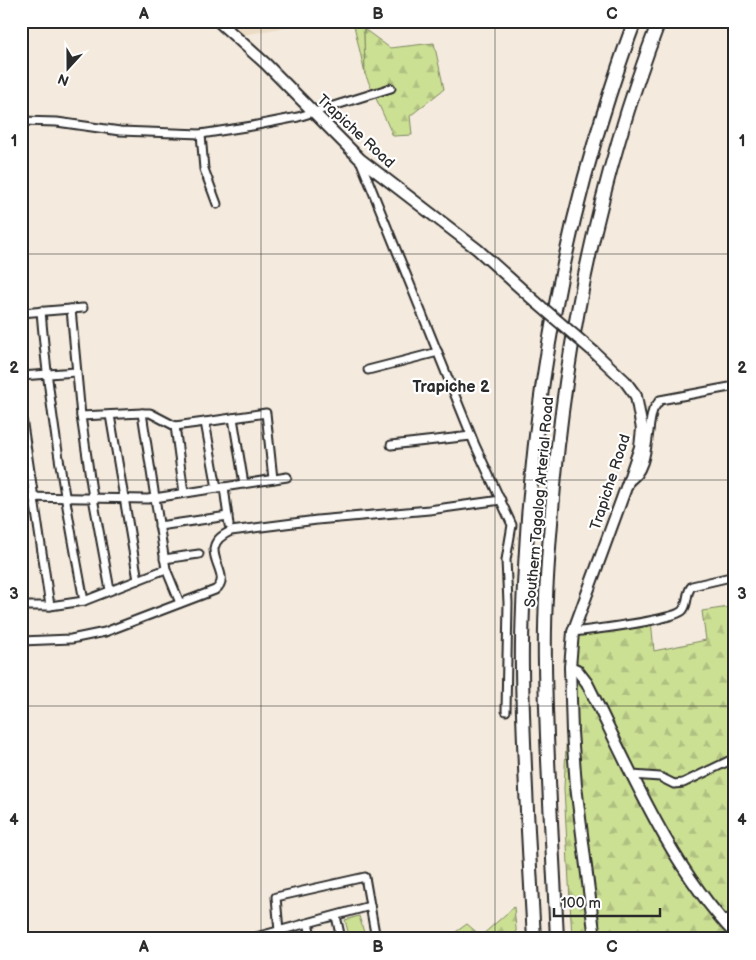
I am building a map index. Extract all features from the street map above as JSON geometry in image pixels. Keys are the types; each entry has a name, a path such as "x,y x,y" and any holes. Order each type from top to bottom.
{"highway":[{"name":"Southern Tagalog Arterial Road","path":"534,939 522,666 524,573 532,469 542,378 574,213 597,131 634,21"},
{"name":"Southern Tagalog Arterial Road","path":"557,939 549,791 545,662 547,571 554,472 565,382 578,309 598,218 619,140 660,21"}],"street":[{"name":"Trapiche Road","path":"218,21 266,64 360,159 476,249 594,352 625,381 636,396 642,429 640,447 573,632 570,667 576,786 595,939"},
{"path":"21,121 57,122 120,131 201,134 314,113 391,88"},
{"path":"201,134 204,168 218,204"},
{"path":"360,159 471,436 512,525 506,560 508,603 506,711"},
{"path":"21,313 83,308"},
{"path":"71,309 76,372 92,498 110,590"},
{"path":"41,311 46,374 64,498 84,600"},
{"path":"368,370 438,352"},
{"path":"21,376 76,372"},
{"path":"628,482 633,480 640,470 646,453 651,416 660,400 735,386"},
{"path":"21,411 50,606"},
{"path":"81,416 150,413 175,426 266,413 273,479"},
{"path":"142,414 166,569 180,603"},
{"path":"110,415 138,580"},
{"path":"234,418 244,484"},
{"path":"205,422 229,525"},
{"path":"175,426 184,493"},
{"path":"392,445 471,436"},
{"path":"21,497 155,498 286,477"},
{"path":"21,641 71,639 105,632 219,587 222,579 214,547 220,537 232,531 317,520 429,510 501,500"},
{"path":"159,526 228,516"},
{"path":"164,559 199,554"},
{"path":"21,606 50,606 84,600 166,569"},
{"path":"573,632 645,622 679,613 683,610 688,590 692,586 735,576"},
{"path":"570,667 577,670 586,683 662,835 723,921 735,934"},
{"path":"632,774 660,777 674,784 684,783 735,758"},
{"path":"281,939 276,898 366,876 376,939"},
{"path":"252,938 370,906"},
{"path":"723,921 735,915"},
{"path":"336,916 341,939"},
{"path":"308,923 312,939"}],"shaded area":[{"path":"229,21 316,21 244,35"}],"green space":[{"path":"353,21 387,21 364,29 365,74"},
{"path":"364,29 390,48 434,43 444,89 410,116 412,135 393,136 365,74"},
{"path":"729,607 735,641 735,939 572,939 564,788 573,632 651,620 654,651 706,640 702,611"},
{"path":"514,907 517,939 446,939 467,924 481,936"},
{"path":"359,916 366,939 350,939 345,920"}],"district":[{"name":"Trapiche 2","path":"451,386"}]}
